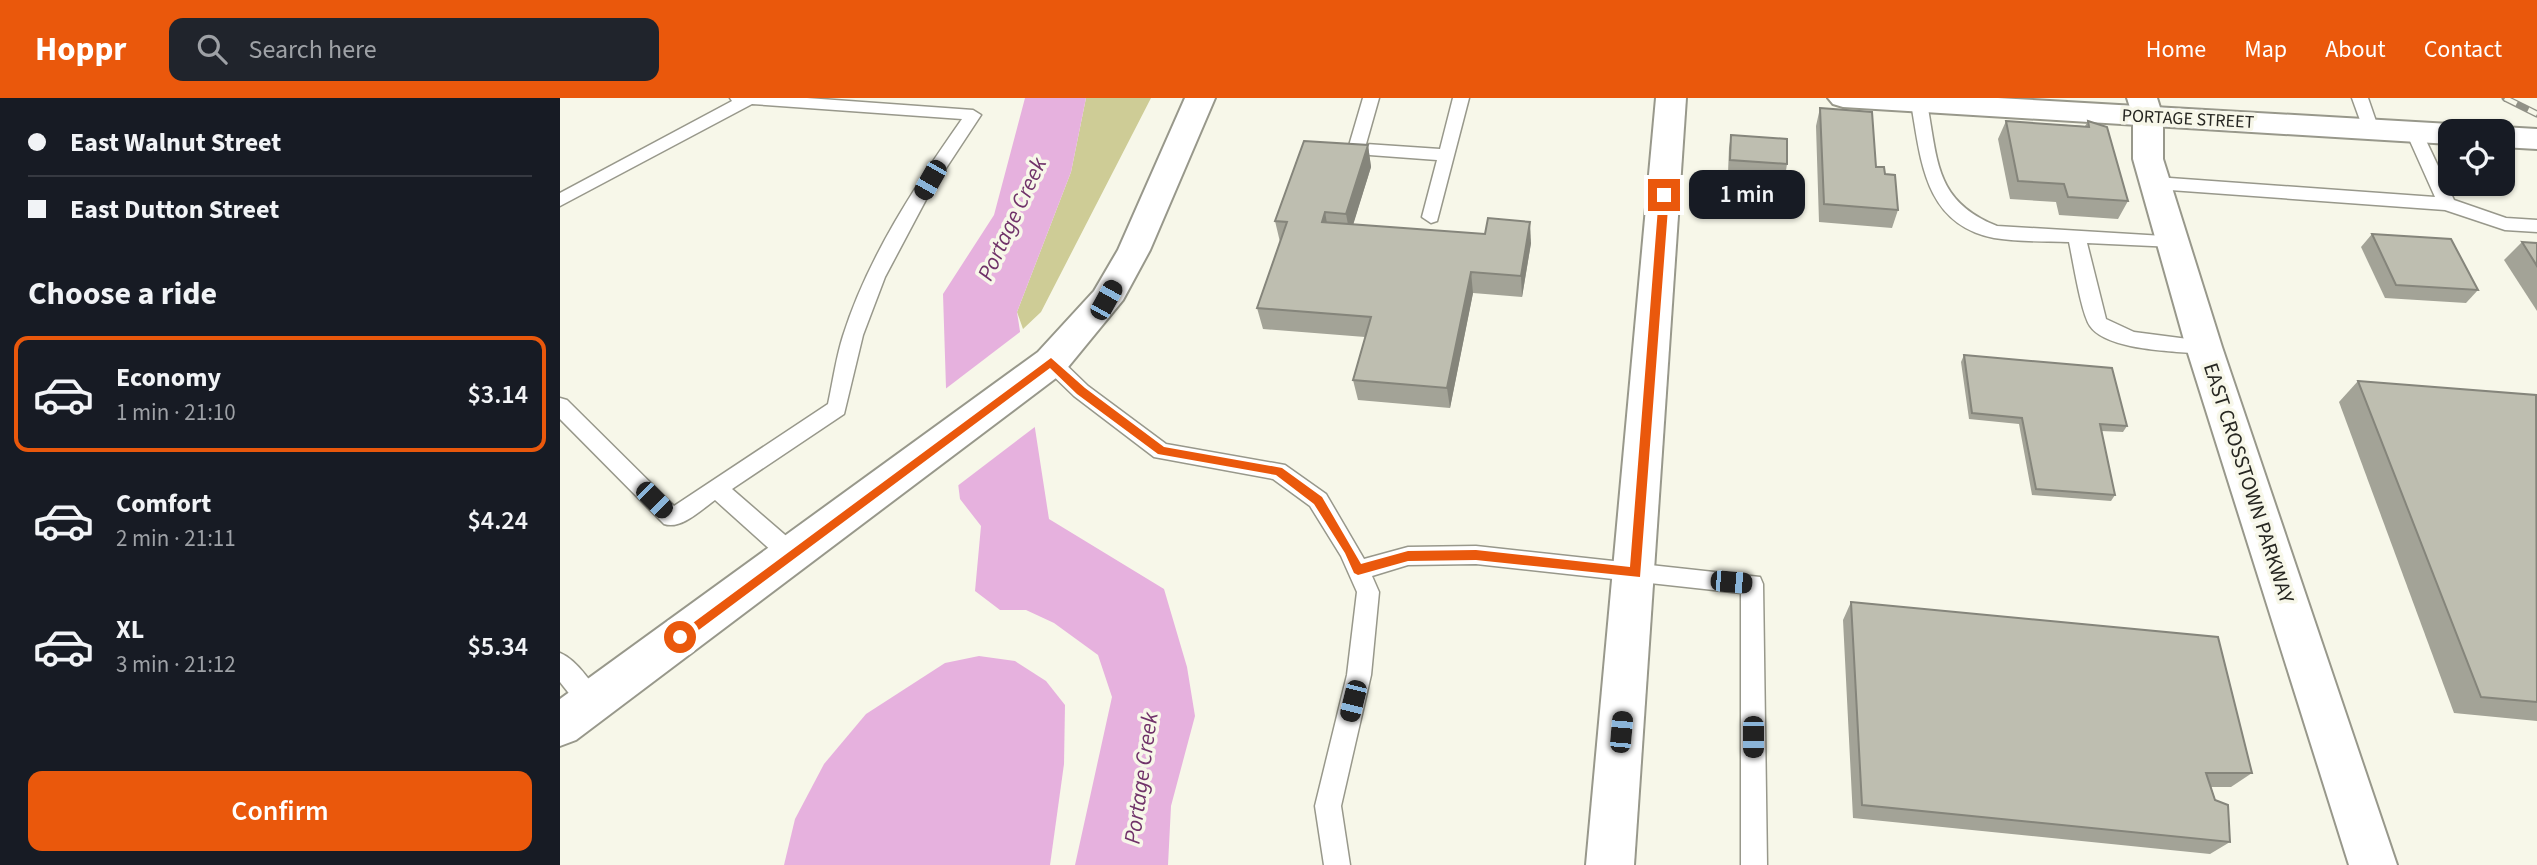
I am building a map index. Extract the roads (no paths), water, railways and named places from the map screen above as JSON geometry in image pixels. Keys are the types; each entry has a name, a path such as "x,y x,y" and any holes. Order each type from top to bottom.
{"street":[{"path":"576,714 1042,369 1106,300 1133,250 1200,98"},
{"path":"1610,865 1636,573 1671,98"},
{"name":"PORTAGE STREET","path":"1843,98 1919,103 2145,107 2371,130 2438,133"},
{"name":"EAST CROSSTOWN PARKWAY","path":"2145,107 2148,159 2204,347 2374,865"},
{"path":"2515,138 2537,139"}],"lane":[{"path":"560,406 672,519 837,408 853,337 880,267 941,160 972,115 738,98"},
{"path":"1371,98 1356,149 1447,156"},
{"path":"1431,217 1461,98"},
{"path":"2360,98 2371,130"},
{"path":"560,200 749,99"},
{"path":"1919,103 1937,189 1946,204 1967,222 1995,232 2174,241"},
{"path":"2414,132 2447,204"},
{"path":"2156,183 2447,204 2505,223 2537,226"},
{"path":"2076,235 2098,323 2109,332 2129,338 2204,347"},
{"path":"1042,369 1081,391 1161,451 1278,471 1318,500 1350,551 1368,592 1359,675 1328,806 1337,865"},
{"path":"717,489 791,554"},
{"path":"1358,570 1408,556 1476,555 1752,584 1754,865"},
{"path":"560,664 576,714"}],"water":[{"name":"Portage Creek","path":"1025,98 1086,98 1071,172 1017,312 1049,519 1164,589 1187,667 1195,716 1171,806 1168,865 1075,865 1112,697 1098,655 1054,623 1026,610 1000,610 975,591 981,526 960,499 946,388 943,294 994,215"},
{"path":"979,656 1015,661 1046,681 1065,705 1064,764 1050,865 784,865 795,819 824,764 866,714 945,663"}],"railway":[{"path":"2505,98 2537,114"}]}
